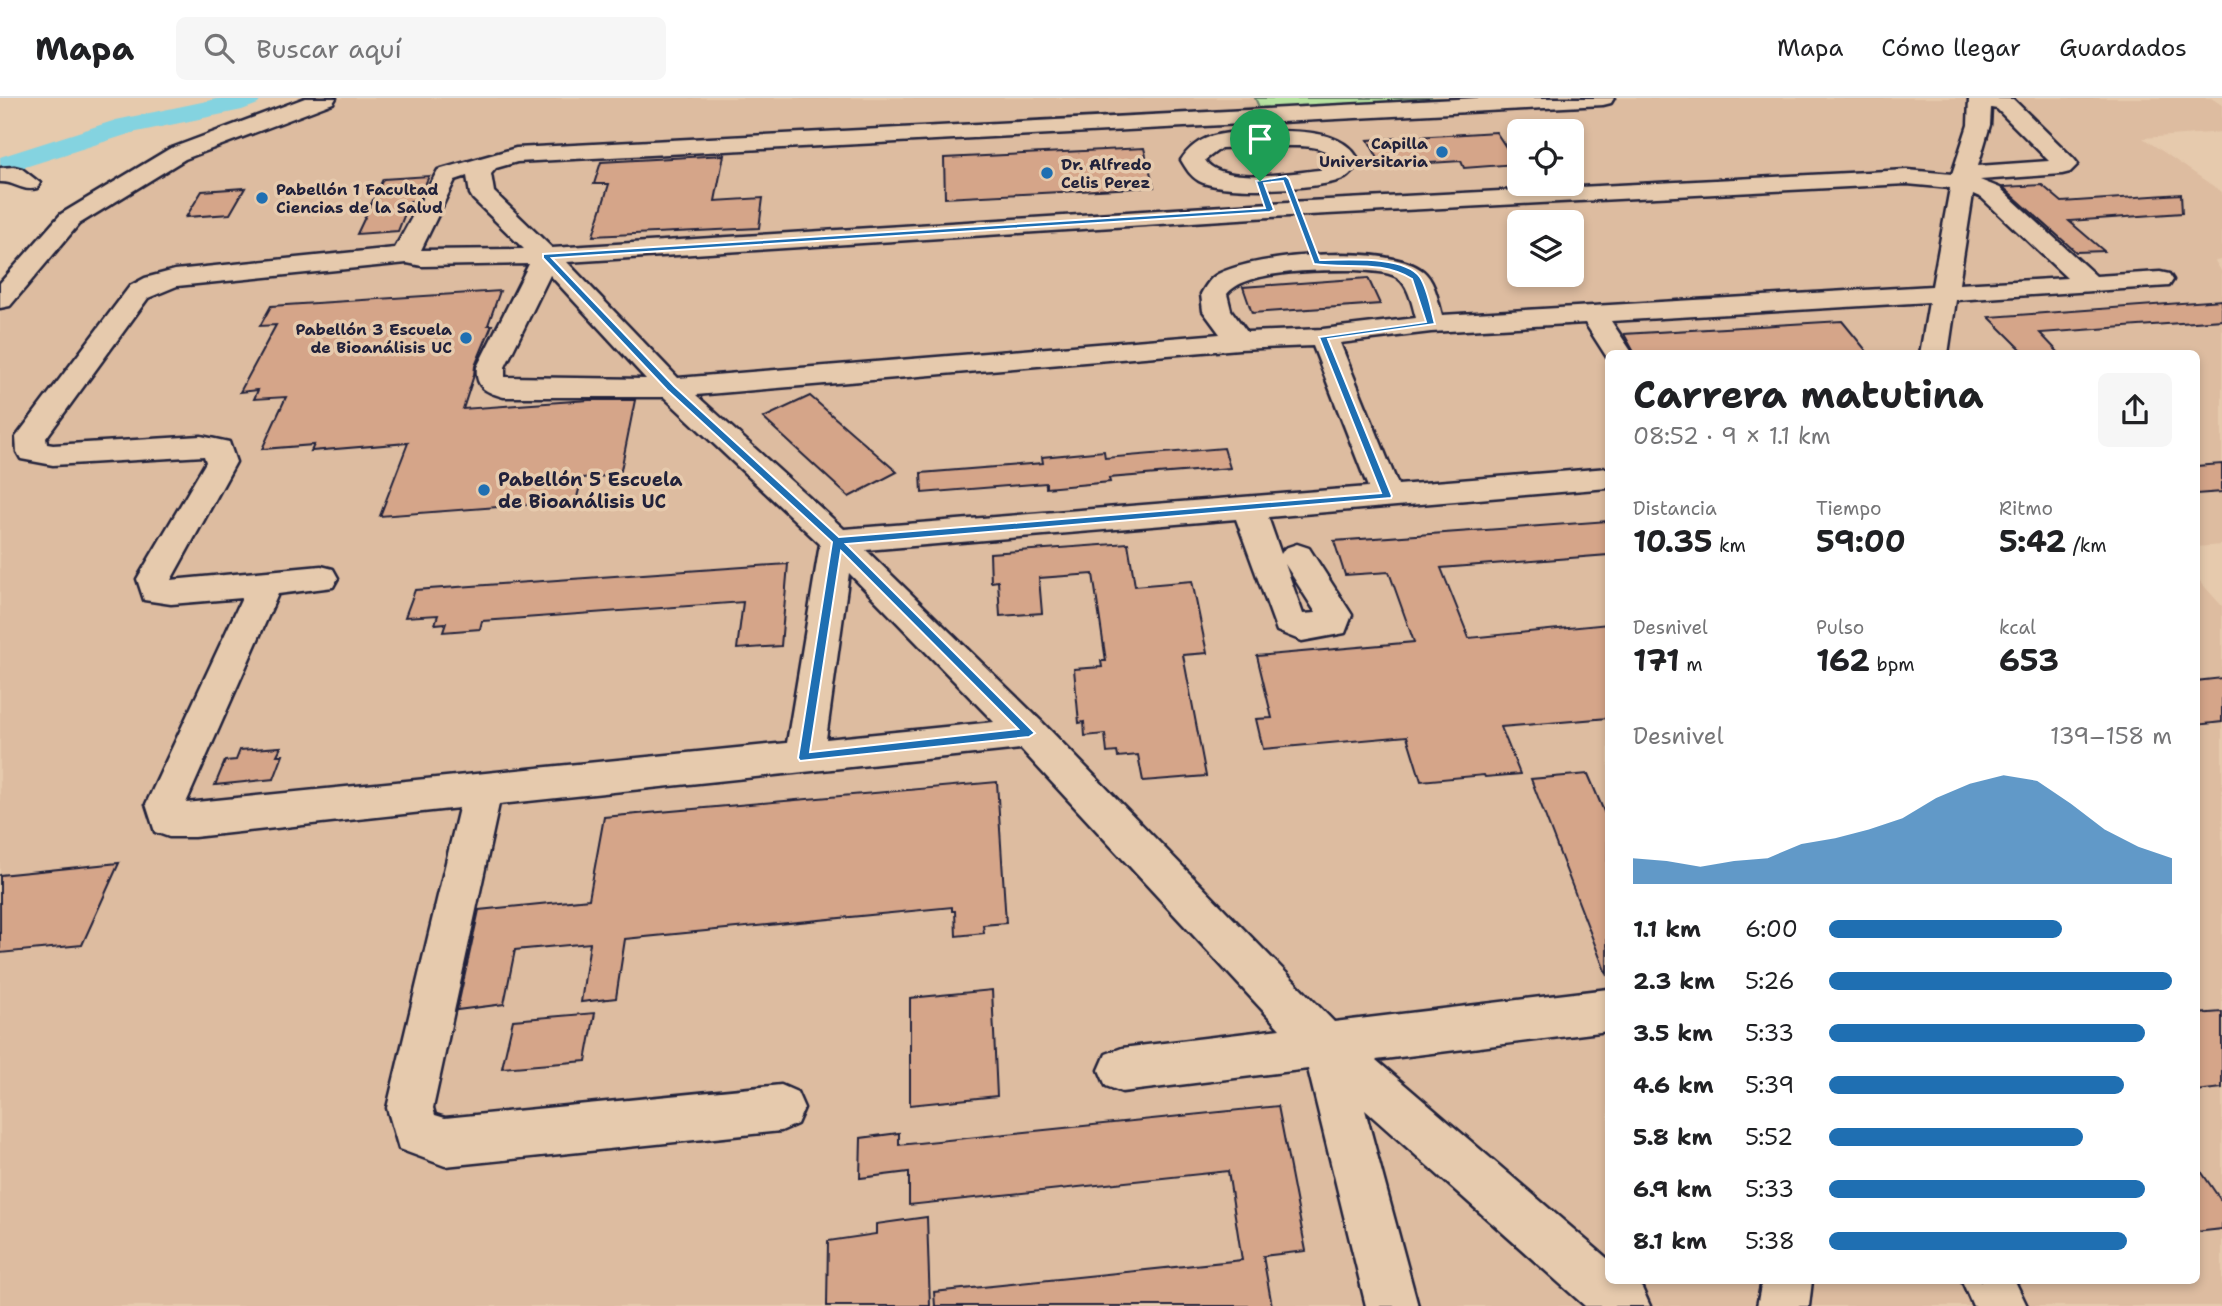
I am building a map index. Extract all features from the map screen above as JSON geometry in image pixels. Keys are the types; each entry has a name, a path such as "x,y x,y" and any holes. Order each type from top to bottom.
{"street":[{"path":"0,281 64,215 111,183 174,149 251,117 310,98"},
{"path":"0,299 70,219 177,154 326,98"},
{"path":"1603,98 1263,118 1246,140 1217,142 1203,148 1194,156 1194,165 1202,173 1215,179 1231,182 1260,181 1330,175 1342,169 1347,161 1346,156 1338,147 1263,118 1235,108 516,155 446,176 409,245 407,255 422,258 546,256 1307,236 1907,177 1963,178 2062,167 2066,164 2005,104 1981,99 1979,125 1963,178 1935,350"},
{"path":"1235,108 1276,237"},
{"path":"1263,118 1307,236"},
{"path":"488,163 480,173 482,194 546,256 671,388 837,541 1029,733 1325,1045 1624,1306"},
{"path":"0,175 14,174 28,183"},
{"path":"1963,178 1991,193 2089,284"},
{"path":"1240,341 1217,311 1214,294 1224,280 1276,237 1307,236 1376,263 1399,267 1416,278 1431,324"},
{"path":"546,256 491,367 490,381 504,388 671,388 1240,341 1323,337 1431,324 2160,281"},
{"path":"1593,314 1616,350"},
{"path":"1323,337 1387,496"},
{"path":"837,541 1605,478"},
{"path":"1248,507 1289,622 1302,628 1333,624 1335,615 1297,556"},
{"path":"804,758 837,541"},
{"path":"266,583 166,804 169,820 482,792 1029,733"},
{"path":"482,792 410,1108 416,1132 446,1142 781,1108"},
{"path":"1122,1070 1605,1010"},
{"path":"1325,1045 1392,1306"},
{"path":"1783,1306 1787,1284"},
{"path":"1989,1284 2001,1306"}],"lane":[{"path":"321,578 171,592 156,591 154,579 221,462 218,449 201,446 53,455 32,452 31,437 139,292 154,284 175,278 407,255"}],"shaded area":[{"path":"325,98 2211,98 2222,105 2222,132 2143,138 2222,192 2222,260 2215,261 2222,272 2222,545 2200,547 2200,350 1605,350 1605,1284 2200,1284 2200,581 2222,606 2222,1306 0,1306 0,300 70,219 177,154"}],"green space":[{"path":"1255,98 1546,98 1263,116"}],"building":[{"name":"Capilla Universitaria","path":"1496,132 1507,149 1507,165 1464,168 1461,161 1382,166 1368,140"},
{"name":"Dr. Alfredo Celis Perez","path":"1144,148 1154,187 945,198 944,158"},
{"path":"724,155 715,201 763,198 759,228 593,236 609,184 594,184 601,162"},
{"path":"429,176 418,201 410,201 398,231 357,234 383,179"},
{"path":"2042,185 2062,202 2181,194 2182,213 2069,221 2104,251 2076,252 2003,187"},
{"path":"245,188 230,214 186,217 202,191"},
{"path":"1368,278 1380,304 1252,313 1243,287"},
{"path":"500,291 488,325 492,325 475,366 463,409 589,400 635,400 620,475 582,478 576,501 380,516 408,443 311,451 314,445 262,449 286,397 254,399 258,390 240,392 276,325 260,326 271,306"},
{"path":"2222,300 2222,320 2040,333 2056,350 2022,350 1989,317"},
{"path":"1842,321 1866,350 1633,350 1624,334"},
{"path":"810,396 897,472 849,497 763,418"},
{"path":"1224,448 1230,468 1109,478 1110,482 1046,488 1046,483 922,493 921,473 1043,463 1042,457 1104,451 1105,458"},
{"path":"2222,464 2222,492 2200,494 2200,466"},
{"path":"1605,521 1605,555 1441,568 1469,638 1605,624 1605,718 1501,727 1520,774 1421,781 1407,736 1263,749 1256,719 1272,718 1257,656 1414,642 1389,572 1345,575 1334,541"},
{"path":"1128,543 1135,586 1192,581 1207,653 1183,655 1206,776 1143,781 1138,755 1118,757 1117,752 1107,753 1105,734 1085,736 1084,722 1079,723 1074,669 1102,667 1101,661 1106,661 1093,574 1039,578 1042,613 1000,616 998,581 991,582 990,553"},
{"path":"788,564 781,646 737,649 743,602 482,621 480,629 443,632 446,623 435,624 438,615 405,617 415,590"},
{"path":"2222,678 2222,722 2200,725 2200,681"},
{"path":"281,747 277,755 283,755 274,779 215,785 225,761 236,760 240,750"},
{"path":"1588,774 1605,814 1605,971 1531,779"},
{"path":"997,782 1006,923 983,925 984,933 956,936 955,911 952,911 952,907 625,939 616,998 581,1002 590,943 515,950 504,1004 457,1010 479,910 589,899 604,817"},
{"path":"119,863 82,945 0,953 0,875"},
{"path":"992,990 997,1096 910,1105 910,998"},
{"path":"2222,1012 2222,1088 2200,1091 2200,1014"},
{"path":"595,1013 586,1061 502,1068 513,1020"},
{"path":"1278,1106 1306,1251 1263,1256 1272,1306 935,1306 934,1292 1242,1260 1228,1171 909,1205 909,1172 860,1178 861,1138 899,1133 899,1145"},
{"path":"2200,1170 2222,1202 2222,1229 2200,1232"},
{"path":"927,1217 930,1306 827,1306 828,1241 876,1234 876,1224"}],"waterway":[{"path":"0,166 126,126 232,104 248,98"}],"place":[{"name":"Capilla Universitaria","path":"1442,152"},
{"name":"Dr. Alfredo Celis Perez","path":"1047,173"},
{"name":"Pabellón 1 Facultad Ciencias de la Salud","path":"262,198"},
{"name":"Pabellón 3 Escuela de Bioanálisis UC","path":"466,338"},
{"name":"Pabellón 5 Escuela de Bioanálisis UC","path":"484,490"}],"route":[{"path":"1260,181 1270,210 546,256 671,388 837,541 804,758 1029,733 837,541 1387,496 1323,337 1431,324 1416,278 1399,267 1376,263 1317,263 1286,179 1260,181"}]}
